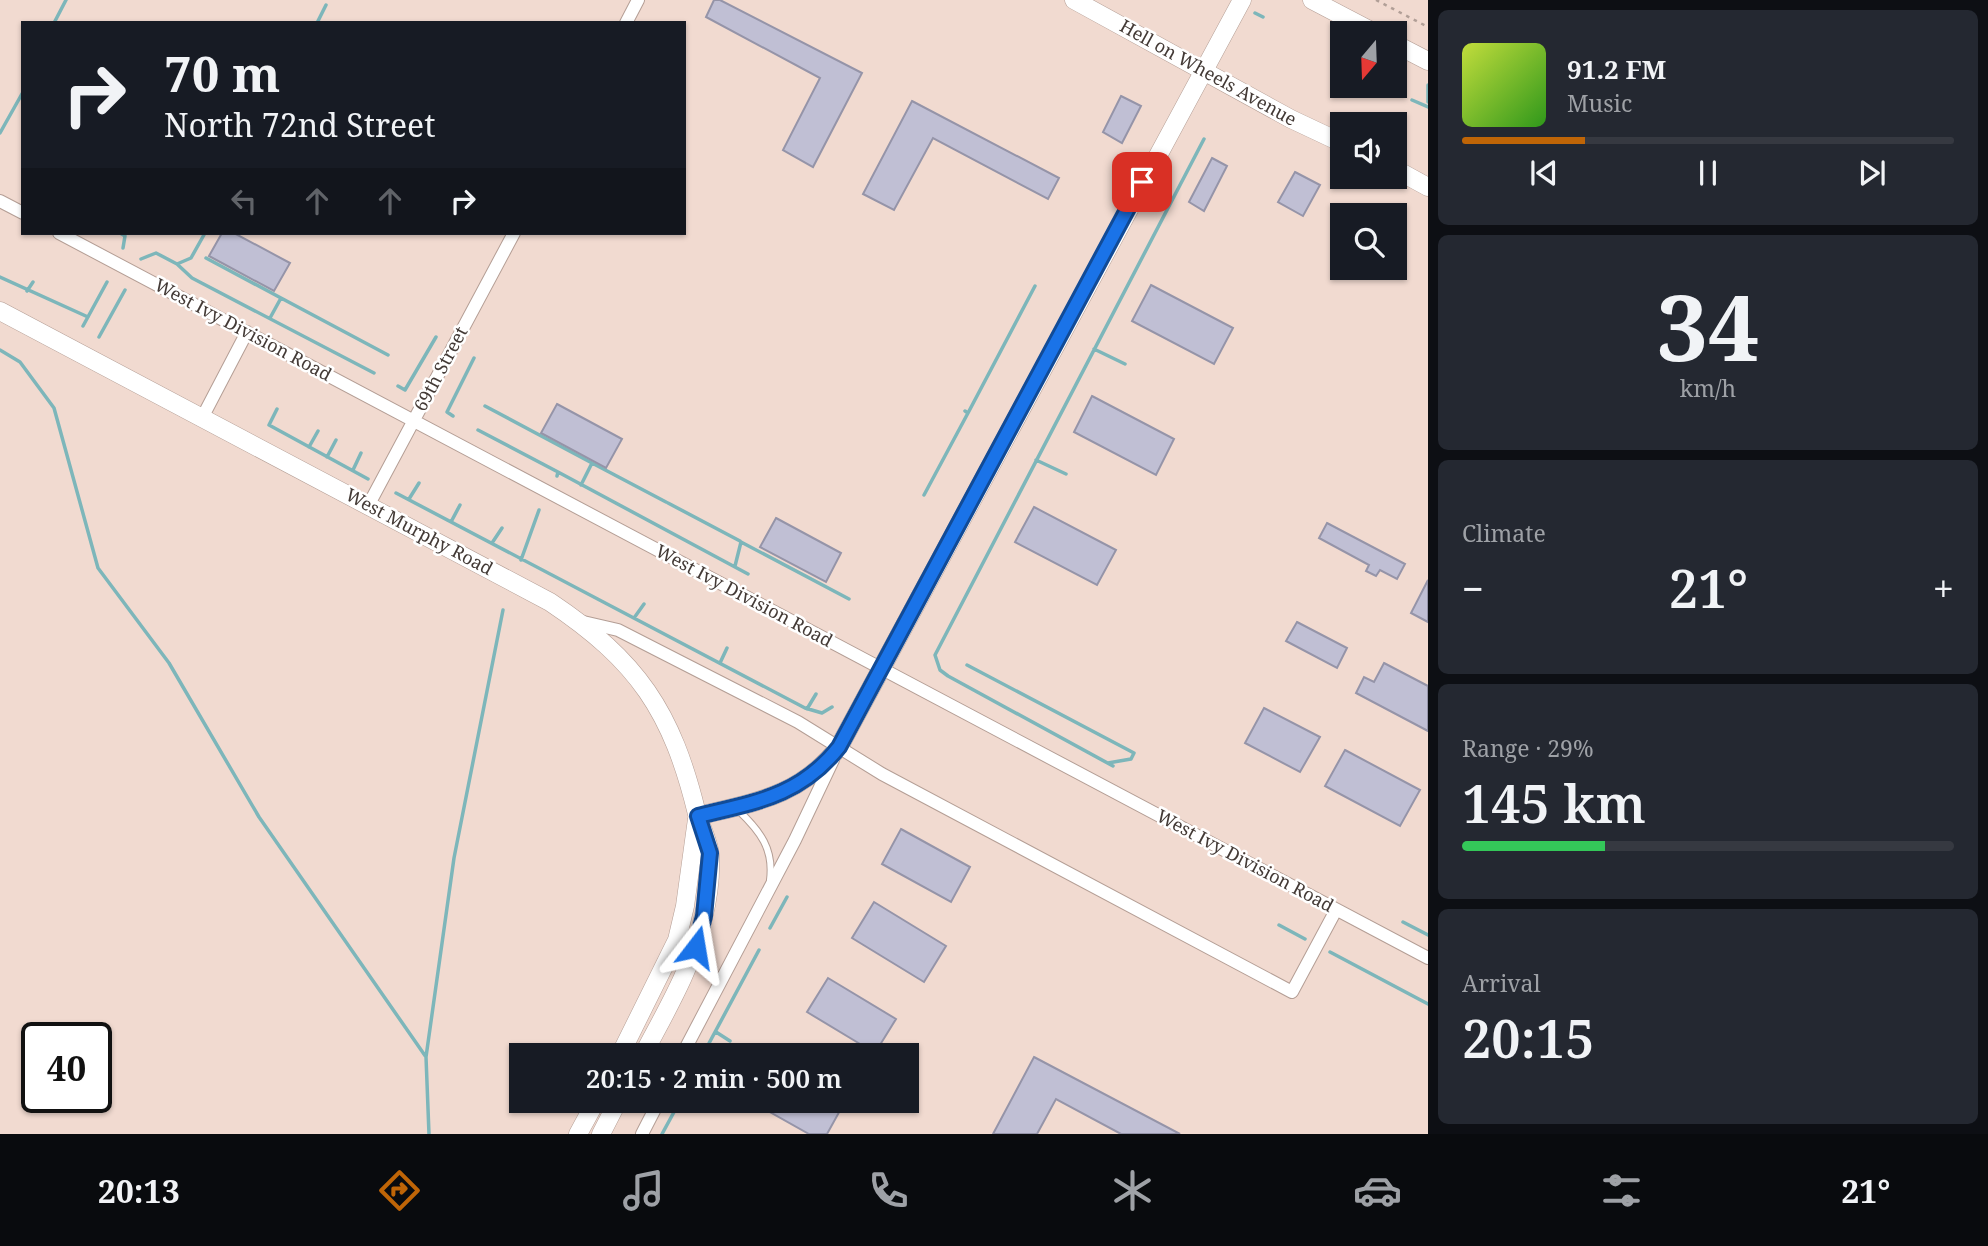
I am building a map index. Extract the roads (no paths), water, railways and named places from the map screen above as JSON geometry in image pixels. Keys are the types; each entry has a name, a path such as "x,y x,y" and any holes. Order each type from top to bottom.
{"street":[{"path":"627,21 638,0"},
{"name":"Hell on Wheels Avenue","path":"1074,0 1296,122 1330,138"},
{"path":"688,1043 769,891 881,666 1242,0"},
{"path":"1312,0 1352,21"},
{"path":"1407,50 1428,61"},
{"path":"1407,176 1428,187"},
{"path":"0,201 21,213"},
{"name":"West Ivy Division Road","path":"63,235 1428,958"},
{"name":"69th Street","path":"368,506 513,235"},
{"name":"West Murphy Road","path":"0,311 550,602 579,621 618,630 798,722 881,774 1292,992 1336,910"},
{"path":"202,418 247,332"},
{"path":"579,621 626,665 668,723 689,776 710,853 704,916 685,973 649,1043"},
{"path":"698,816 785,792 822,768 839,747"},
{"path":"626,1043 677,940 685,906 698,816"},
{"path":"578,1134 589,1113"},
{"path":"601,1134 612,1113"},
{"path":"642,1134 653,1113"}],"lane":[{"path":"735,807 760,831 770,853 769,891"}],"waterway":[{"path":"55,21 66,0"},
{"path":"318,21 326,5"},
{"path":"1255,13 1263,17"},
{"path":"1428,85 1428,102"},
{"path":"0,133 21,96"},
{"path":"1412,100 1428,107"},
{"path":"1113,766 948,676 940,670 935,655 1204,139"},
{"path":"123,235 123,248"},
{"path":"141,259 156,253 177,264 191,258 204,235"},
{"path":"206,258 281,298"},
{"path":"177,264 192,278 374,373"},
{"path":"0,277 88,317"},
{"path":"27,291 33,282"},
{"path":"83,326 107,282"},
{"path":"968,413 1035,286"},
{"path":"99,337 125,290"},
{"path":"270,318 281,298 388,355"},
{"path":"398,386 405,390 436,337"},
{"path":"1094,349 1125,364"},
{"path":"0,350 20,362 54,408 98,568 169,663 259,817 426,1057 429,1134"},
{"path":"453,416 447,412 474,358"},
{"path":"485,406 592,463"},
{"path":"277,409 269,425 368,479"},
{"path":"924,495 968,413 965,411"},
{"path":"478,430 558,472 557,476"},
{"path":"309,447 318,431"},
{"path":"327,457 336,440"},
{"path":"353,470 361,453"},
{"path":"1036,460 1066,474"},
{"path":"581,485 592,463 666,502"},
{"path":"558,472 748,574"},
{"path":"409,499 419,483"},
{"path":"396,493 805,708 822,713 832,707"},
{"path":"668,503 740,541"},
{"path":"451,522 460,505"},
{"path":"521,560 539,510"},
{"path":"492,543 502,528"},
{"path":"735,566 741,542 849,599"},
{"path":"634,618 644,604"},
{"path":"426,1057 454,858 503,610"},
{"path":"720,663 727,648"},
{"path":"967,665 1134,753 1131,759 1108,763"},
{"path":"807,709 816,694"},
{"path":"770,928 787,897"},
{"path":"1403,922 1428,935"},
{"path":"1279,925 1305,939"},
{"path":"709,1043 759,950"},
{"path":"1330,952 1428,1004"},
{"path":"716,1032 730,1041"},
{"path":"662,1134 673,1113"}]}
